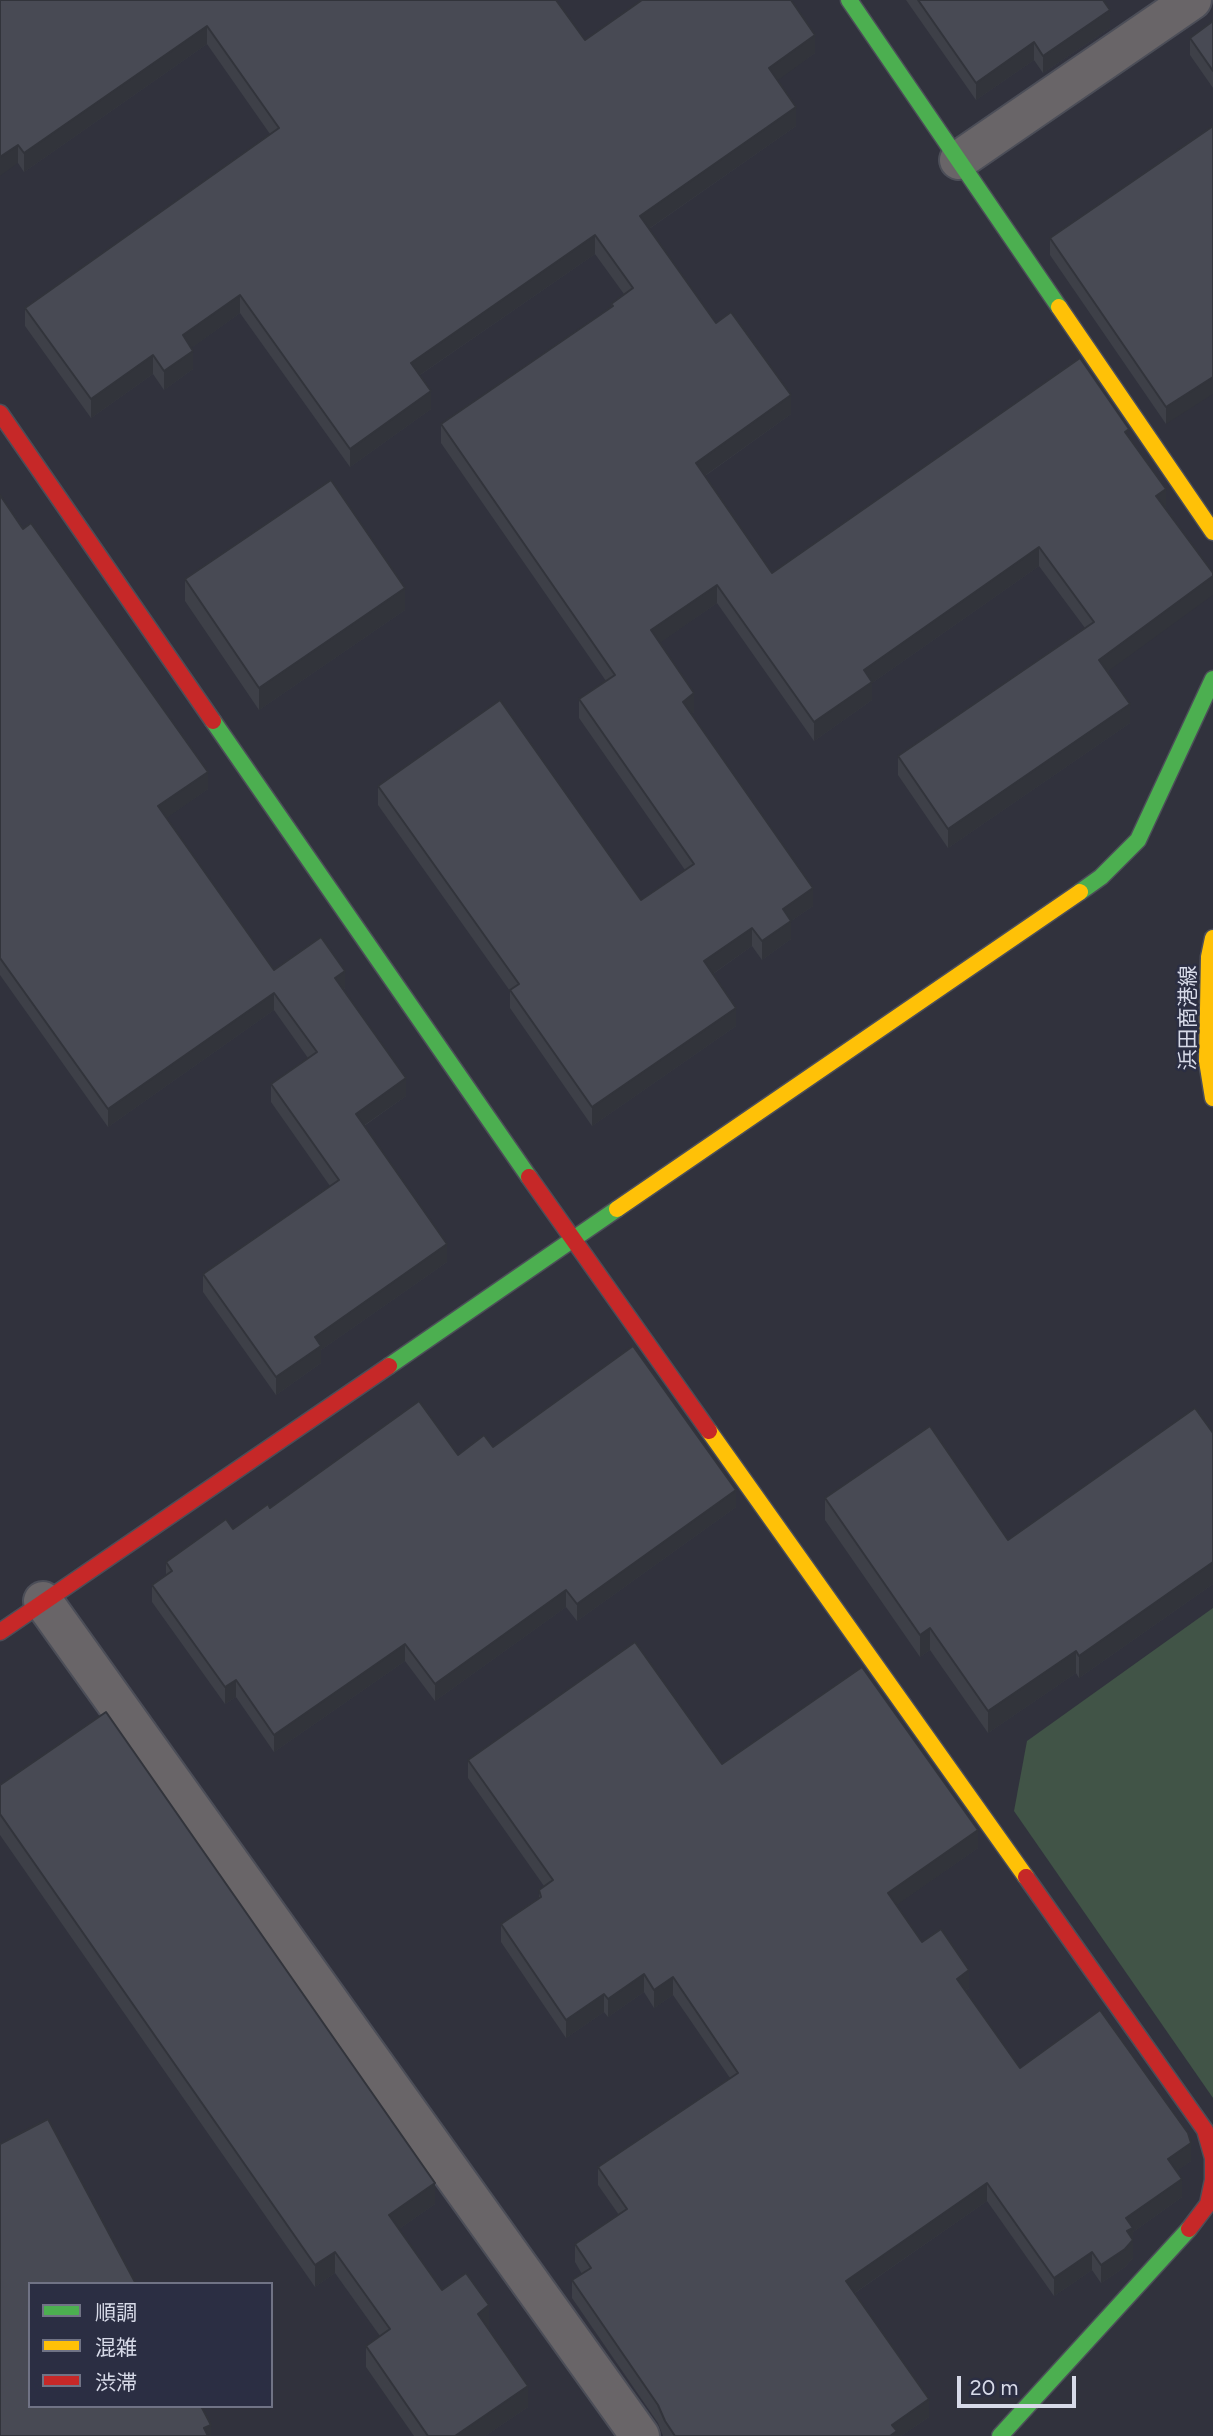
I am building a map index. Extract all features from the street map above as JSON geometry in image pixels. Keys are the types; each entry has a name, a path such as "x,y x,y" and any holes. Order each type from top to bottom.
{"street":[{"path":"849,0 1213,532"},
{"path":"959,159 1192,0"},
{"path":"0,413 573,1240 1205,2130 1213,2158 1213,2180 1208,2204 1192,2226 1000,2436"},
{"path":"0,1632 1101,877 1138,839 1213,679"},
{"name":"浜田商港線","path":"1213,938 1209,957 1207,1061 1213,1098"},
{"path":"43,1601 640,2436"}],"green space":[{"path":"1213,1608 1213,2098 1014,1811 1027,1741"}],"building":[{"path":"0,0 556,0 585,40 642,0 791,0 815,35 769,68 796,107 640,216 716,323 731,312 791,395 696,463 772,573 1080,358 1129,429 1125,432 1166,489 1156,496 1213,576 1099,660 1130,704 948,829 898,756 1094,622 1039,547 864,670 872,682 814,722 717,585 651,630 694,693 683,702 813,888 783,909 791,921 762,941 752,928 704,961 736,1008 592,1107 510,990 519,984 378,786 500,700 641,900 694,864 579,699 615,675 441,424 613,306 611,304 633,288 595,235 411,363 431,391 350,449 240,295 183,335 193,351 164,371 153,355 91,399 25,308 279,128 207,26 24,153 18,145 0,157"},
{"path":"918,0 1103,0 1110,10 1043,56 1034,42 976,83"},
{"path":"1213,21 1213,71 1190,38"},
{"path":"1213,126 1213,377 1166,407 1050,238"},
{"path":"331,480 405,588 259,688 185,579"},
{"path":"0,495 23,529 31,523 208,772 158,806 274,970 321,937 345,971 335,978 406,1078 356,1114 447,1244 315,1337 321,1346 276,1377 203,1274 339,1180 271,1084 317,1052 274,993 108,1109 0,958"},
{"path":"633,1346 736,1490 577,1604 566,1590 435,1684 405,1644 274,1735 236,1680 225,1687 152,1585 172,1571 166,1562 226,1519 233,1529 268,1504 270,1508 419,1401 458,1455 484,1435 493,1447"},
{"path":"1195,1408 1213,1433 1213,1562 1079,1656 1076,1651 988,1711 930,1628 920,1635 825,1498 930,1426 1008,1540"},
{"path":"635,1642 722,1764 862,1667 978,1830 888,1893 922,1942 941,1929 969,1970 957,1979 1020,2068 1100,2010 1188,2133 1191,2143 1168,2159 1182,2179 1126,2218 1133,2228 1127,2231 1133,2240 1125,2249 1101,2265 1092,2252 1054,2278 987,2183 846,2281 929,2399 892,2425 897,2431 890,2436 675,2436 658,2405 572,2280 591,2268 575,2244 627,2209 598,2167 738,2073 673,1977 654,1990 644,1974 608,1999 604,1994 566,2020 501,1924 541,1897 539,1890 553,1880 468,1760"},
{"path":"106,1712 435,2183 389,2215 442,2290 466,2273 489,2305 478,2314 528,2386 455,2436 428,2436 366,2346 390,2329 335,2252 315,2265 0,1814 0,1785"},
{"path":"48,2119 135,2282 28,2282 28,2408 202,2408 211,2425 204,2428 208,2436 0,2436 0,2144"}],"traffic: fast":[{"path":"849,0 1059,307"},
{"path":"1080,892 1101,877 1138,840 1213,679"},
{"path":"213,721 529,1177"},
{"path":"389,1366 617,1209"},
{"path":"1000,2436 1189,2229"}],"traffic: slow":[{"path":"1059,307 1213,532"},
{"path":"617,1209 1080,892"},
{"path":"1213,938 1209,957 1207,1061 1213,1098"},
{"path":"709,1431 1026,1877"}],"traffic: jam":[{"path":"0,413 213,721"},
{"path":"529,1177 709,1431"},
{"path":"0,1632 389,1366"},
{"path":"1026,1877 1205,2130 1213,2158 1213,2180 1208,2204 1189,2229"}]}
